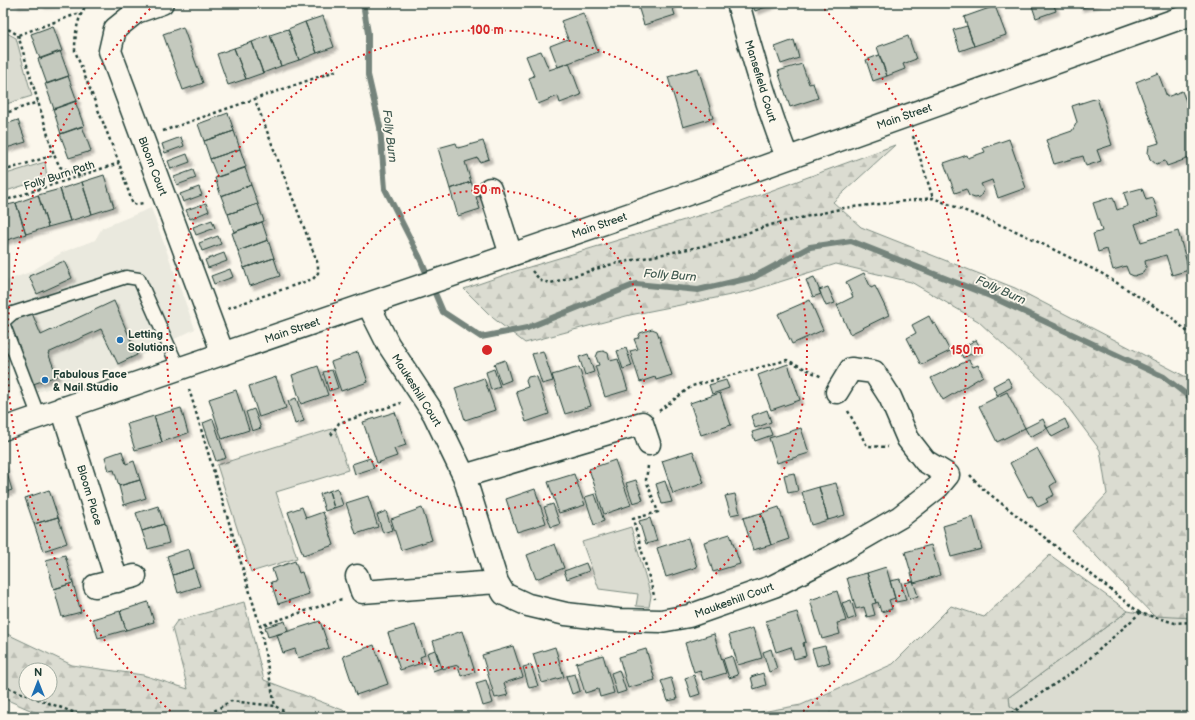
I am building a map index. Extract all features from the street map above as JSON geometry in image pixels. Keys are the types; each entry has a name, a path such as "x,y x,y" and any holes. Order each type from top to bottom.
{"street":[{"name":"Bloom Court","path":"162,3 136,12 115,29 110,51 223,354"},
{"name":"Mansefield Court","path":"738,3 756,68 787,157"},
{"name":"Main Street","path":"3,429 654,206 787,157 1192,14"},
{"path":"490,189 516,253"},
{"name":"Maukeshill Court","path":"368,304 388,344 434,414 464,476 497,582 504,594 528,605 566,614 618,620 661,621 689,616 782,582 831,557 900,517 938,487 954,471"},
{"path":"837,392 851,369 874,372 890,397 908,439 926,461 954,471"},
{"name":"Bloom Place","path":"62,408 126,579 95,586"},
{"path":"464,476 642,423 649,444"},
{"path":"360,584 497,582"}],"lane":[{"path":"40,417 3,322 13,313 126,277 139,280 181,368"}],"path":[{"path":"88,3 80,13 75,50 119,163 133,205 165,198"},
{"path":"18,35 80,13"},
{"path":"3,26 18,35 54,155 60,167 82,176"},
{"path":"142,138 338,70"},
{"path":"209,315 313,280 318,273 318,264 255,100"},
{"path":"3,114 38,102"},
{"path":"906,115 933,198"},
{"path":"3,171 54,155"},
{"name":"Folly Burn Path","path":"3,201 119,163"},
{"path":"516,253 541,280 551,283 610,265 718,243 770,225 844,208 933,198 1018,232 1101,273 1170,316 1192,336"},
{"path":"642,423 692,386 787,360 824,378 837,392 867,446 894,448 908,439"},
{"path":"181,368 260,626 275,706"},
{"path":"332,435 339,423 422,396"},
{"path":"649,444 646,480 658,512 633,520 661,621"},
{"path":"954,471 982,488 1140,613 1175,623 1192,622"},
{"path":"260,626 360,584"},
{"path":"1006,717 1080,667 1140,613"},
{"path":"3,686 86,717"},
{"path":"204,717 231,701 275,706 294,717"}],"shaded area":[{"path":"151,208 195,329 114,369 21,397 3,339 3,282 30,272 63,252 95,240 102,228"}],"green space":[{"path":"3,31 16,38 32,96 3,105"},
{"path":"895,145 833,202 861,227 1015,288 1192,380 1192,618 1154,616 1072,531 1107,494 1100,450 1061,398 978,321 911,282 836,264 751,291 630,315 525,343 493,318 464,289 516,271 724,208"},
{"path":"45,162 47,178 3,192 3,175"},
{"path":"335,428 348,470 276,492 297,558 251,572 217,465"},
{"path":"631,527 651,596 649,607 636,606 638,594 599,589 582,542"},
{"path":"1050,555 1128,611 1009,697 1010,706 1026,717 733,717 801,705 893,664 951,606 984,617"},
{"path":"244,602 264,680 361,717 46,717 3,698 3,632 72,665 143,675 188,689 172,628 177,621"},
{"path":"1128,611 1154,616 1192,617 1192,717 1026,717 1010,706 1009,697"}],"building":[{"path":"15,3 41,3 15,5"},
{"path":"41,3 67,3 67,4 41,5"},
{"path":"637,3 671,3 675,15 644,25"},
{"path":"752,3 776,3 755,11"},
{"path":"1031,3 1053,3 1056,11 1036,18"},
{"path":"1078,3 1098,3 1080,8"},
{"path":"995,6 1006,35 974,46 964,17"},
{"path":"583,13 598,52 558,67 550,46 568,39 561,21"},
{"path":"323,16 334,47 317,53 305,22"},
{"path":"305,22 317,53 299,60 288,29"},
{"path":"53,26 62,51 40,59 31,34"},
{"path":"967,26 974,46 960,51 953,30"},
{"path":"183,27 203,83 183,90 163,34"},
{"path":"288,29 299,60 281,66 270,35"},
{"path":"270,35 281,66 263,73 252,42"},
{"path":"908,36 916,59 903,64 905,69 887,76 877,47"},
{"path":"794,40 799,58 781,64 775,47"},
{"path":"252,42 263,73 246,79 234,48"},
{"path":"234,48 246,79 228,85 217,54"},
{"path":"60,51 69,76 47,84 38,59"},
{"path":"541,51 549,70 569,63 581,95 560,103 558,96 538,104 529,78 534,76 526,56"},
{"path":"879,55 887,76 873,81 866,60"},
{"path":"802,64 809,84 813,83 818,98 790,107 778,71"},
{"path":"698,68 713,118 683,127 668,77"},
{"path":"1158,73 1167,97 1182,91 1192,117 1192,157 1167,166 1165,161 1156,164 1150,159 1148,153 1149,146 1159,143 1136,82"},
{"path":"68,76 77,101 54,109 45,84"},
{"path":"1097,98 1112,145 1097,150 1101,161 1086,166 1083,156 1054,164 1046,140 1072,131 1077,122 1072,106"},
{"path":"75,101 84,126 61,134 53,109"},
{"path":"228,113 234,131 204,141 198,124"},
{"path":"18,120 26,142 3,149 3,125"},
{"path":"82,126 91,151 69,158 60,134"},
{"path":"234,131 240,149 210,159 204,141"},
{"path":"181,137 184,146 165,153 162,144"},
{"path":"1009,139 1026,188 998,198 992,180 981,184 984,190 980,197 975,198 969,196 966,189 955,193 944,163 967,155 968,158 985,152 983,148"},
{"path":"483,141 489,159 480,162 478,158 465,162 471,182 450,189 438,148 456,143 458,148"},
{"path":"240,149 246,167 217,177 210,159"},
{"path":"187,154 190,162 171,169 168,161"},
{"path":"245,168 251,185 221,196 215,178"},
{"path":"193,170 196,178 177,185 174,177"},
{"path":"104,175 114,207 92,214 82,182"},
{"path":"82,182 92,214 70,221 60,189"},
{"path":"471,182 473,187 481,185 484,195 476,197 480,209 458,216 450,189"},
{"path":"251,185 258,204 228,214 221,196"},
{"path":"199,187 202,195 183,202 180,194"},
{"path":"1142,188 1146,200 1153,198 1159,216 1135,224 1141,242 1178,231 1189,270 1172,275 1166,255 1145,261 1146,267 1143,273 1134,276 1129,274 1126,266 1113,270 1107,249 1098,252 1093,234 1102,231 1093,203 1113,197 1117,210 1128,206 1124,193"},
{"path":"60,189 70,221 48,227 38,195"},
{"path":"38,195 48,227 26,234 16,203"},
{"path":"16,203 26,234 4,241 3,206"},
{"path":"206,203 209,211 190,219 186,210"},
{"path":"258,204 264,221 234,232 228,214"},
{"path":"212,220 215,228 196,235 193,227"},
{"path":"262,222 268,240 238,251 232,233"},
{"path":"218,236 221,244 202,251 199,243"},
{"path":"268,240 274,258 244,268 238,251"},
{"path":"224,253 227,261 208,268 205,260"},
{"path":"274,258 280,276 250,286 244,268"},
{"path":"64,261 72,278 37,294 29,276"},
{"path":"230,269 233,277 214,284 211,276"},
{"path":"864,273 871,288 875,286 889,315 850,334 837,305 853,297 846,282"},
{"path":"814,277 821,294 813,297 806,280"},
{"path":"828,287 835,303 826,306 819,290"},
{"path":"810,300 823,330 792,344 778,314"},
{"path":"114,301 137,355 118,364 101,329 48,353 57,376 30,385 7,323 32,313 41,335"},
{"path":"929,316 933,324 935,323 950,351 921,365 907,338 916,333 912,325"},
{"path":"652,329 657,331 672,375 656,380 655,377 640,382 630,351 638,349 634,339 638,338 640,333"},
{"path":"976,340 981,349 963,358 959,349"},
{"path":"626,348 632,366 623,369 617,351"},
{"path":"543,351 553,381 542,384 532,354"},
{"path":"603,351 608,353 610,361 618,359 628,390 605,397 595,366 599,365 596,357 598,352"},
{"path":"358,352 368,382 341,391 331,362"},
{"path":"588,354 594,372 585,375 579,357"},
{"path":"505,360 511,380 501,384 494,364"},
{"path":"969,360 973,367 978,365 983,376 943,400 931,378"},
{"path":"788,364 800,400 771,410 758,375"},
{"path":"318,366 328,395 301,404 292,375"},
{"path":"579,367 591,406 565,414 552,375"},
{"path":"494,369 500,387 491,390 486,372"},
{"path":"332,370 338,388 329,391 323,372"},
{"path":"276,377 286,408 259,417 249,386"},
{"path":"528,377 537,377 549,414 526,422 516,391 528,387 526,381"},
{"path":"484,378 495,410 465,420 455,388"},
{"path":"1008,378 1012,387 997,395 993,386"},
{"path":"726,380 729,388 712,394 709,385"},
{"path":"236,390 249,430 222,439 209,399"},
{"path":"1007,392 1025,428 997,442 979,406"},
{"path":"720,393 731,425 701,435 690,403"},
{"path":"296,398 304,421 295,424 288,401"},
{"path":"181,408 188,433 162,442 154,416"},
{"path":"254,409 261,428 252,431 246,412"},
{"path":"767,410 771,422 755,428 751,416"},
{"path":"395,412 406,445 394,449 397,456 377,463 363,422"},
{"path":"154,416 162,442 135,450 127,424"},
{"path":"213,419 226,458 216,461 203,423"},
{"path":"1043,419 1047,428 1030,437 1025,428"},
{"path":"1065,419 1069,428 1052,437 1047,428"},
{"path":"769,427 772,435 755,441 752,432"},
{"path":"801,428 809,453 777,463 769,438"},
{"path":"1037,448 1056,482 1050,486 1054,495 1046,499 1048,502 1038,507 1032,496 1028,497 1010,463"},
{"path":"122,451 126,464 134,461 140,480 119,486 114,470 109,471 105,457"},
{"path":"693,451 704,483 673,494 662,461"},
{"path":"370,458 374,468 355,474 352,464"},
{"path":"615,460 631,505 604,514 589,469"},
{"path":"4,464 12,490 3,493 3,465"},
{"path":"794,473 798,491 788,493 784,475"},
{"path":"574,474 585,505 559,513 548,482"},
{"path":"140,480 146,498 124,505 119,486"},
{"path":"636,480 643,500 633,503 626,483"},
{"path":"665,481 672,502 662,504 656,484"},
{"path":"836,483 845,515 828,520 819,487"},
{"path":"819,487 828,520 811,525 802,492"},
{"path":"337,488 343,505 334,508 329,491"},
{"path":"535,489 546,523 517,532 506,499"},
{"path":"49,490 58,517 34,524 25,498"},
{"path":"329,491 334,508 325,511 320,494"},
{"path":"595,494 604,521 594,525 585,497"},
{"path":"735,494 740,513 731,515 725,496"},
{"path":"368,496 378,527 356,534 346,503"},
{"path":"553,504 560,524 551,527 544,507"},
{"path":"158,506 164,524 142,531 136,513"},
{"path":"302,507 306,518 323,512 334,545 303,555 288,512"},
{"path":"779,507 789,539 771,545 761,513"},
{"path":"422,508 432,540 401,550 391,519"},
{"path":"386,511 392,530 383,533 377,515"},
{"path":"761,513 771,545 753,550 743,518"},
{"path":"58,517 67,543 43,551 34,524"},
{"path":"973,517 982,549 951,557 943,526"},
{"path":"650,518 657,541 646,544 639,521"},
{"path":"164,524 169,543 148,549 142,531"},
{"path":"730,534 740,564 713,572 704,542"},
{"path":"688,538 697,567 666,577 657,548"},
{"path":"555,544 564,568 536,579 527,555"},
{"path":"931,545 940,575 914,583 905,552"},
{"path":"189,549 194,568 173,575 167,556"},
{"path":"65,555 73,583 54,589 46,560"},
{"path":"295,561 299,573 302,572 309,594 278,604 271,582 276,581 272,569"},
{"path":"586,563 589,571 567,579 564,571"},
{"path":"886,567 895,598 889,600 892,609 881,612 878,602 876,603 867,573"},
{"path":"194,568 200,586 178,593 173,575"},
{"path":"867,573 876,603 872,604 875,615 867,617 864,607 856,609 847,578"},
{"path":"900,579 906,600 896,602 890,581"},
{"path":"913,581 918,596 910,599 905,583"},
{"path":"73,583 81,612 62,617 54,589"},
{"path":"837,591 846,621 837,623 840,634 822,639 810,600"},
{"path":"851,600 856,617 848,620 842,603"},
{"path":"148,602 154,622 126,630 120,611"},
{"path":"120,611 126,630 98,638 92,619"},
{"path":"797,612 806,642 803,643 806,656 794,659 791,647 776,652 766,621"},
{"path":"285,621 288,631 268,637 265,627"},
{"path":"320,621 329,648 298,658 295,649 283,653 277,635"},
{"path":"415,625 425,655 420,657 422,663 400,670 388,633"},
{"path":"753,628 762,658 738,665 729,635"},
{"path":"462,631 475,672 461,676 458,665 442,669 433,641"},
{"path":"714,634 726,673 703,680 700,670 694,672 685,643"},
{"path":"374,645 388,684 356,695 343,656"},
{"path":"513,646 523,677 504,683 508,695 495,698 482,655"},
{"path":"825,646 830,662 817,666 812,649"},
{"path":"555,647 564,677 542,683 533,654"},
{"path":"646,649 655,680 628,688 619,657"},
{"path":"771,649 777,669 769,672 763,652"},
{"path":"435,650 441,668 433,671 427,653"},
{"path":"603,655 614,693 600,697 598,689 585,693 576,663"},
{"path":"732,656 738,675 729,678 723,659"},
{"path":"531,665 538,686 529,688 523,667"},
{"path":"619,670 626,691 617,694 611,673"},
{"path":"763,673 766,685 754,689 751,677"},
{"path":"575,674 580,691 572,694 566,676"},
{"path":"694,675 700,694 691,697 685,678"},
{"path":"671,678 677,699 668,701 661,681"},
{"path":"486,680 493,703 483,706 476,683"}],"waterway":[{"name":"Folly Burn","path":"363,3 368,33 368,75 380,127 385,189 419,256 443,312 481,337 527,328 636,284 698,290 754,277 810,247 851,241 990,296 1164,377 1192,399"}],"place":[{"name":"Letting Solutions","path":"120,340"},
{"name":"Fabulous Face & Nail Studio","path":"45,380"}]}
